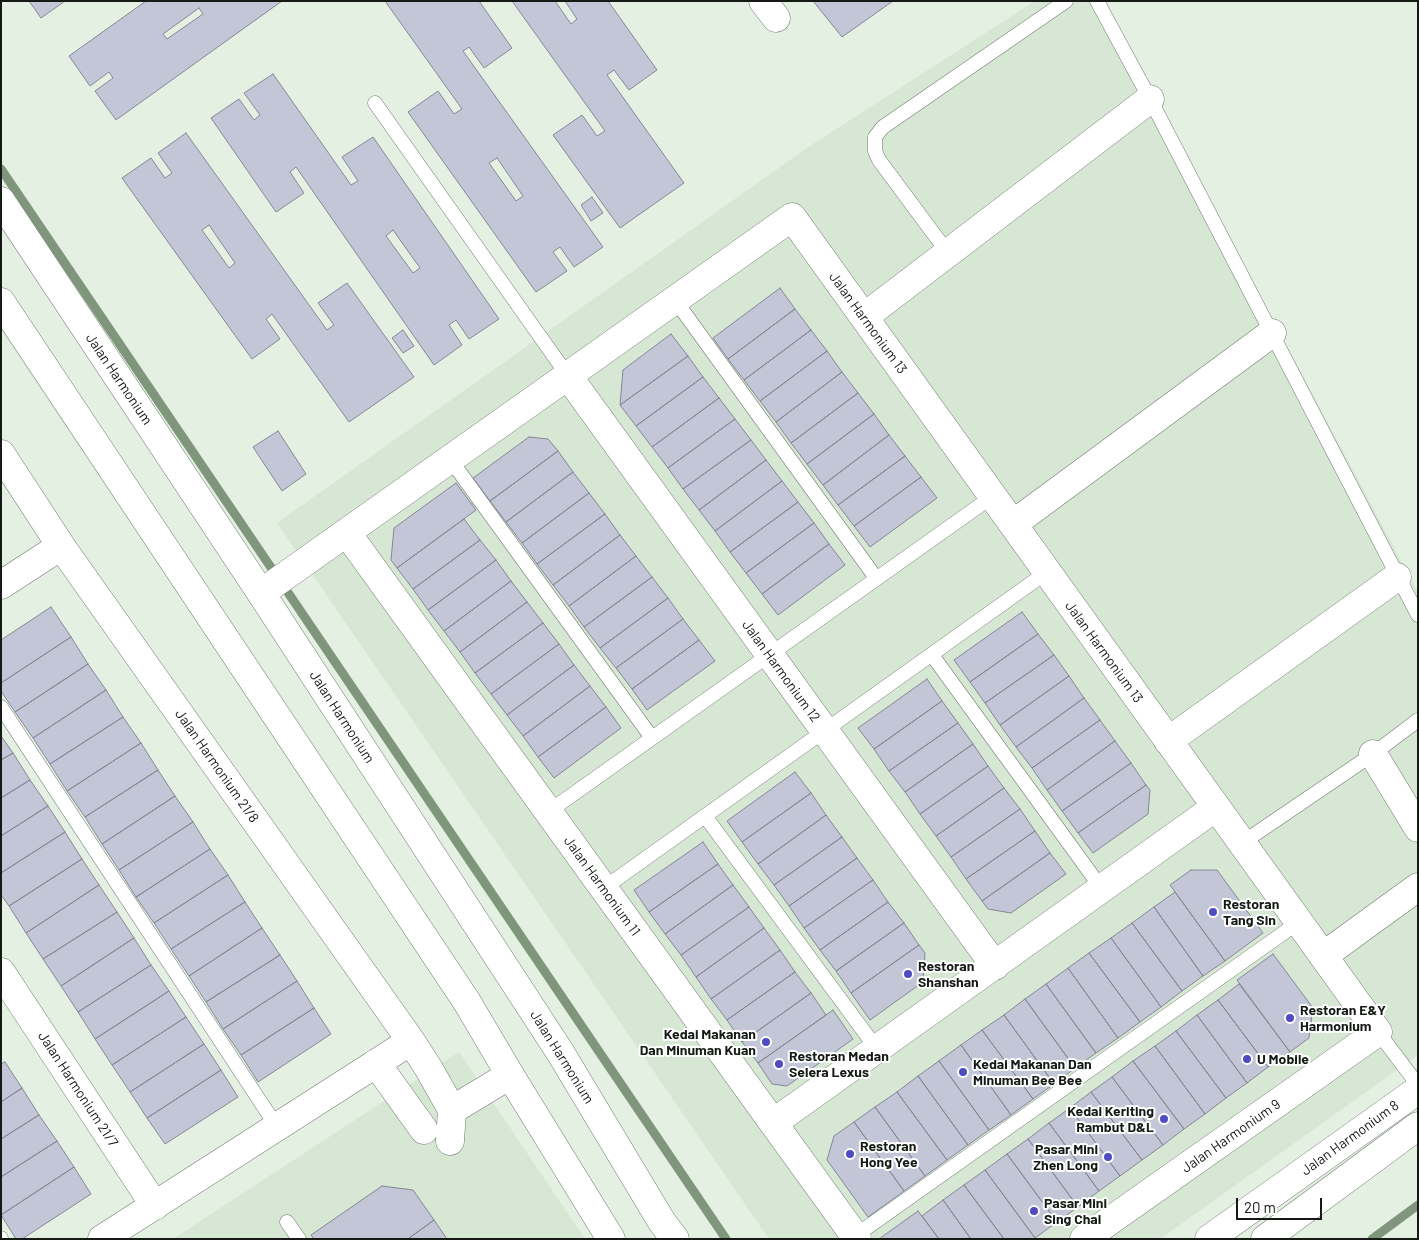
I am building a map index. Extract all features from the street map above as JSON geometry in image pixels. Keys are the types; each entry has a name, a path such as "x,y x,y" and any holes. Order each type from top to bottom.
{"street":[{"path":"864,317 1150,99"},
{"name":"Jalan Harmonium","path":"1,201 261,593 560,1052 662,1222 675,1239"},
{"name":"Jalan Harmonium 13","path":"675,300 792,217 1378,1032"},
{"path":"261,593 675,300"},
{"path":"1,302 461,994 611,1239"},
{"path":"1013,524 1272,333"},
{"name":"Jalan Harmonium 12","path":"568,376 995,966"},
{"name":"Jalan Harmonium 21/8","path":"1,454 62,546 411,1041 452,1110"},
{"name":"Jalan Harmonium 11","path":"347,533 856,1238"},
{"path":"1,585 62,546"},
{"path":"1168,741 1398,577"},
{"path":"1373,754 1418,828"},
{"path":"773,1123 1216,807"},
{"path":"1323,956 1418,887"},
{"name":"Jalan Harmonium 21/7","path":"1,972 155,1206"},
{"name":"Jalan Harmonium 9","path":"1084,1239 1378,1032"},
{"path":"102,1239 411,1041"},
{"path":"376,1064 424,1130"},
{"path":"450,1141 452,1110 510,1075"},
{"name":"Jalan Harmonium 8","path":"1209,1239 1418,1090"},
{"path":"1265,1239 1418,1126"}],"lane":[{"path":"948,253 879,160 876,151 876,137 883,127 1066,1"},
{"path":"1097,1 1150,99 1418,615"},
{"path":"375,103 568,376"},
{"path":"675,300 876,578"},
{"path":"450,459 652,738"},
{"path":"548,812 993,496"},
{"path":"604,888 1047,572"},
{"path":"932,654 1102,889"},
{"path":"1,707 277,1127"},
{"path":"1242,844 1373,754 1418,720"},
{"path":"705,816 877,1049"},
{"path":"856,1238 1299,922"},
{"name":"Jalan Harmonium 13","path":"1378,1032 1418,1085"},
{"path":"287,1222 299,1239"}],"shaded area":[{"path":"1035,1 1103,1 1418,592 1418,1055 1160,1239 769,1239 277,523 807,148"},
{"path":"459,1052 585,1239 173,1239"}],"building":[{"path":"29,1 65,1 41,18"},
{"path":"146,1 282,1 116,120 95,91 113,78 109,72 90,86 69,56","holes":["199,8 203,14 167,39 163,34"]},
{"path":"385,1 479,1 512,48 484,68 469,47 463,51 603,247 574,267 560,247 553,252 567,271 536,292 408,112 438,91 454,114 462,109","holes":["497,158 523,196 516,201 489,163"]},
{"path":"512,1 555,1 571,24 577,19 565,1 608,1 657,70 629,90 614,70 607,75 684,183 620,228 553,135 582,115 597,136 605,131"},
{"path":"813,1 893,1 842,37"},
{"path":"273,74 351,185 358,181 342,157 373,137 499,319 469,339 456,320 449,325 462,345 434,365 296,167 290,172 304,193 276,212 211,118 239,99 254,120 260,115 244,93","holes":["393,230 420,268 413,273 386,236"]},
{"path":"186,133 327,330 334,325 318,303 347,283 414,377 349,422 272,314 266,319 280,339 252,359 122,178 151,158 165,178 172,173 158,153","holes":["209,225 235,263 229,268 202,230"]},
{"path":"592,197 603,213 591,221 581,205"},
{"path":"780,288 795,309 728,359 713,338"},
{"path":"795,309 811,330 744,380 728,359"},
{"path":"403,330 414,346 403,353 392,338"},
{"path":"811,330 827,351 760,401 744,380"},
{"path":"671,334 688,356 620,405 623,370"},
{"path":"827,351 842,372 776,422 760,401"},
{"path":"688,356 703,377 636,426 620,405"},
{"path":"842,372 858,393 791,443 776,422"},
{"path":"703,377 719,398 652,447 636,426"},
{"path":"858,393 874,414 807,464 791,443"},
{"path":"719,398 735,419 668,468 652,447"},
{"path":"874,414 889,435 823,485 807,464"},
{"path":"735,419 751,440 683,489 668,468"},
{"path":"278,431 306,474 282,491 253,447"},
{"path":"889,435 905,456 838,505 823,485"},
{"path":"529,437 548,439 558,451 490,501 473,478"},
{"path":"751,440 766,460 699,510 683,489"},
{"path":"558,451 573,472 506,522 490,501"},
{"path":"905,456 921,477 854,526 838,505"},
{"path":"766,460 782,481 715,531 699,510"},
{"path":"573,472 589,493 522,543 506,522"},
{"path":"921,477 937,498 870,547 854,526"},
{"path":"782,481 798,502 730,552 715,531"},
{"path":"456,483 476,510 397,568 391,560 394,528"},
{"path":"589,493 605,514 537,564 522,543"},
{"path":"798,502 814,523 746,573 730,552"},
{"path":"605,514 620,535 553,585 537,564"},
{"path":"464,519 480,540 413,589 397,568"},
{"path":"814,523 829,544 762,594 746,573"},
{"path":"620,535 636,556 569,606 553,585"},
{"path":"480,540 496,560 428,610 413,589"},
{"path":"829,544 845,565 778,615 762,594"},
{"path":"636,556 652,577 584,627 569,606"},
{"path":"496,560 511,581 444,631 428,610"},
{"path":"652,577 668,598 600,648 584,627"},
{"path":"511,581 527,602 460,652 444,631"},
{"path":"668,598 683,619 616,668 600,648"},
{"path":"527,602 543,623 475,673 460,652"},
{"path":"51,607 71,637 1,683 1,640"},
{"path":"1022,612 1038,634 970,682 954,660"},
{"path":"683,619 699,640 632,689 616,668"},
{"path":"543,623 559,644 491,694 475,673"},
{"path":"1038,634 1054,655 985,703 970,682"},
{"path":"71,637 88,664 15,712 1,691 1,683"},
{"path":"699,640 715,661 647,710 632,689"},
{"path":"559,644 574,665 507,715 491,694"},
{"path":"1054,655 1069,676 1000,725 985,703"},
{"path":"88,664 106,690 33,738 15,712"},
{"path":"574,665 590,686 523,736 507,715"},
{"path":"1069,676 1084,698 1016,747 1000,725"},
{"path":"927,679 942,701 874,749 858,728"},
{"path":"590,686 606,707 538,757 523,736"},
{"path":"106,690 123,717 50,764 33,738"},
{"path":"1084,698 1100,720 1032,768 1016,747"},
{"path":"942,701 958,723 889,771 874,749"},
{"path":"606,707 621,728 554,778 538,757"},
{"path":"123,717 141,743 67,791 50,764"},
{"path":"1100,720 1115,741 1047,790 1032,768"},
{"path":"958,723 973,744 905,792 889,771"},
{"path":"1,736 13,753 1,760"},
{"path":"1115,741 1131,763 1062,811 1047,790"},
{"path":"141,743 158,770 85,817 67,791"},
{"path":"973,744 988,766 920,814 905,792"},
{"path":"13,753 30,780 1,798 1,760"},
{"path":"1131,763 1146,785 1078,833 1062,811"},
{"path":"988,766 1004,788 936,836 920,814"},
{"path":"158,770 175,796 102,844 85,817"},
{"path":"795,772 811,793 742,842 727,821"},
{"path":"30,780 48,806 1,836 1,798"},
{"path":"1146,785 1150,790 1148,814 1093,853 1078,833"},
{"path":"1004,788 1020,809 951,857 936,836"},
{"path":"811,793 826,815 758,864 742,842"},
{"path":"175,796 193,822 119,870 102,844"},
{"path":"48,806 65,832 1,873 1,836"},
{"path":"1020,809 1035,831 966,879 951,857"},
{"path":"826,815 842,837 774,885 758,864"},
{"path":"193,822 210,849 136,897 119,870"},
{"path":"1035,831 1050,853 982,901 966,879"},
{"path":"65,832 82,859 9,906 1,895 1,873"},
{"path":"842,837 857,858 789,906 774,885"},
{"path":"703,842 718,864 649,912 634,890"},
{"path":"210,849 228,875 154,923 136,897"},
{"path":"1050,853 1066,874 1011,913 988,909 982,901"},
{"path":"857,858 873,880 804,928 789,906"},
{"path":"82,859 99,885 26,933 9,906"},
{"path":"718,864 733,885 665,934 649,912"},
{"path":"1191,870 1217,870 1263,933 1225,961 1170,885"},
{"path":"228,875 245,902 171,949 154,923"},
{"path":"873,880 888,902 820,950 804,928"},
{"path":"99,885 117,912 43,959 26,933"},
{"path":"733,885 749,907 681,955 665,934"},
{"path":"1175,892 1225,961 1203,976 1154,907"},
{"path":"245,902 262,928 189,976 171,949"},
{"path":"888,902 904,923 836,971 820,950"},
{"path":"749,907 764,928 696,977 681,955"},
{"path":"1154,907 1203,976 1182,991 1132,923"},
{"path":"117,912 134,938 61,986 43,959"},
{"path":"904,923 919,945 851,993 836,971"},
{"path":"1132,923 1182,991 1161,1007 1111,938"},
{"path":"262,928 280,955 206,1002 189,976"},
{"path":"764,928 780,950 711,999 696,977"},
{"path":"134,938 151,965 78,1012 61,986"},
{"path":"1111,938 1161,1007 1140,1022 1089,953"},
{"path":"919,945 925,953 923,982 870,1020 851,993"},
{"path":"780,950 795,972 727,1020 711,999"},
{"path":"1089,953 1140,1022 1118,1038 1068,968"},
{"path":"1273,954 1313,1008 1309,1038 1290,1052 1237,980"},
{"path":"280,955 297,981 223,1029 206,1002"},
{"path":"151,965 169,991 95,1039 78,1012"},
{"path":"1068,968 1118,1038 1096,1053 1046,984"},
{"path":"795,972 811,993 742,1042 727,1020"},
{"path":"297,981 314,1008 241,1055 223,1029"},
{"path":"1046,984 1096,1053 1075,1068 1025,999"},
{"path":"1239,984 1290,1052 1268,1067 1218,1000"},
{"path":"169,991 186,1017 112,1065 95,1039"},
{"path":"811,993 826,1015 758,1063 742,1042"},
{"path":"1025,999 1075,1068 1054,1084 1004,1015"},
{"path":"1218,1000 1268,1067 1247,1083 1197,1015"},
{"path":"314,1008 331,1034 258,1082 241,1055"},
{"path":"833,1010 853,1039 787,1086 772,1084 758,1063"},
{"path":"1004,1015 1054,1084 1033,1099 982,1030"},
{"path":"1197,1015 1247,1083 1226,1098 1176,1031"},
{"path":"186,1017 204,1044 130,1092 112,1065"},
{"path":"982,1030 1033,1099 1011,1115 961,1045"},
{"path":"1176,1031 1226,1098 1205,1114 1155,1046"},
{"path":"204,1044 221,1070 147,1118 130,1092"},
{"path":"961,1045 1011,1115 989,1130 939,1061"},
{"path":"1155,1046 1205,1114 1184,1129 1133,1061"},
{"path":"939,1061 989,1130 968,1145 918,1076"},
{"path":"1133,1061 1184,1129 1163,1145 1112,1077"},
{"path":"5,1062 22,1088 1,1102 1,1064"},
{"path":"221,1070 238,1097 165,1144 147,1118"},
{"path":"918,1076 968,1145 947,1160 897,1092"},
{"path":"1112,1077 1163,1145 1142,1160 1091,1092"},
{"path":"22,1088 39,1115 1,1139 1,1102"},
{"path":"897,1092 947,1160 925,1176 875,1107"},
{"path":"1091,1092 1142,1160 1120,1176 1070,1108"},
{"path":"875,1107 925,1176 904,1191 854,1122"},
{"path":"1070,1108 1120,1176 1099,1191 1049,1123"},
{"path":"39,1115 57,1141 1,1177 1,1139"},
{"path":"854,1122 904,1191 868,1217 827,1160 834,1136"},
{"path":"1049,1123 1099,1191 1078,1207 1028,1139"},
{"path":"1028,1139 1078,1207 1057,1222 1007,1154"},
{"path":"57,1141 74,1167 1,1215 1,1177"},
{"path":"1007,1154 1057,1222 1035,1238 985,1170"},
{"path":"74,1167 91,1194 22,1239 16,1239 1,1215"},
{"path":"985,1170 1034,1239 1004,1239 964,1185"},
{"path":"964,1185 1004,1239 971,1239 943,1200"},
{"path":"382,1186 413,1190 434,1220 408,1239 314,1239 311,1235"},
{"path":"943,1200 971,1239 939,1239 922,1216"},
{"path":"918,1211 939,1239 879,1239"},
{"path":"434,1220 447,1239 408,1239"}],"waterway":[{"path":"1,169 726,1239"},
{"path":"1372,1239 1418,1205"}],"place":[{"name":"Restoran Tang Sin","path":"1213,912"},
{"name":"Restoran Shanshan","path":"908,974"},
{"name":"Restoran E&Y Harmonium","path":"1290,1018"},
{"name":"Kedai Makanan Dan Minuman Kuan","path":"766,1042"},
{"name":"U Mobile","path":"1247,1059"},
{"name":"Restoran Medan Selera Lexus","path":"779,1064"},
{"name":"Kedai Makanan Dan Minuman Bee Bee","path":"963,1072"},
{"name":"Kedai Keriting Rambut D&L","path":"1164,1119"},
{"name":"Restoran Hong Yee","path":"850,1154"},
{"name":"Pasar Mini Zhen Long","path":"1108,1157"},
{"name":"Pasar Mini Sing Chai","path":"1034,1211"}]}
